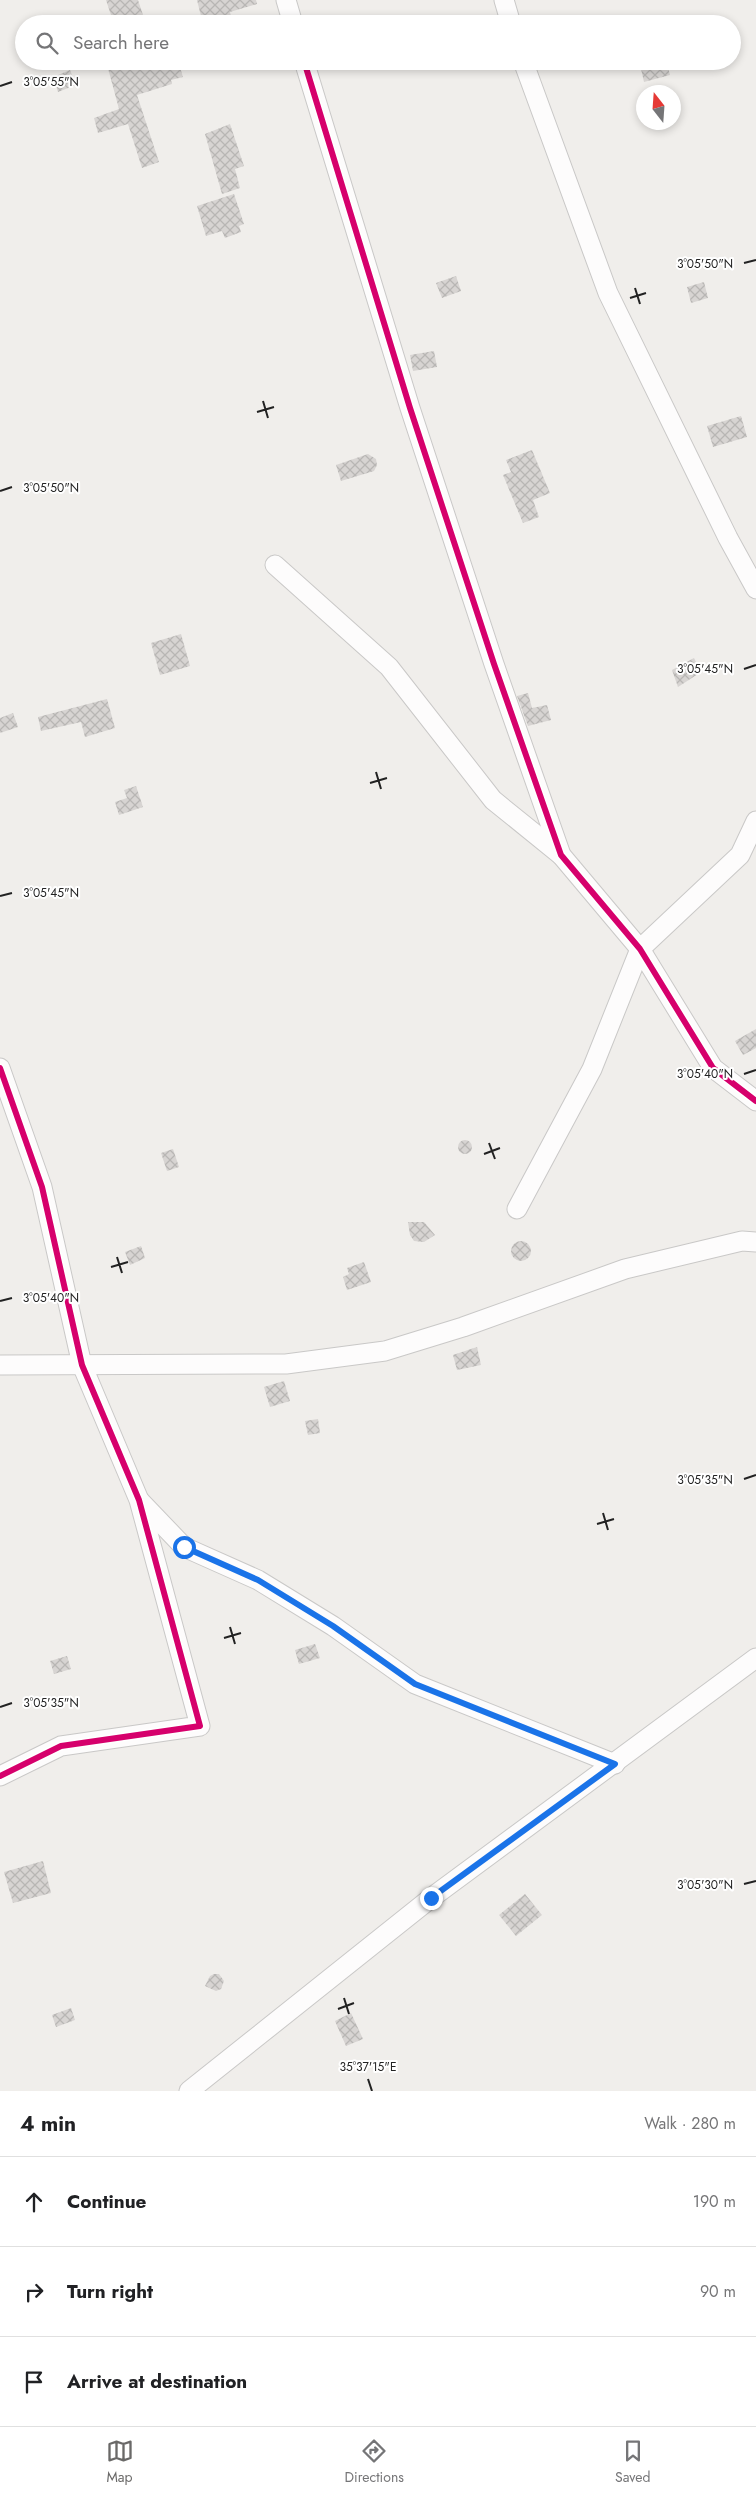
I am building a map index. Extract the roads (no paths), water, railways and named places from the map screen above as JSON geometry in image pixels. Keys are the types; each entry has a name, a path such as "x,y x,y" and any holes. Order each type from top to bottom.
{"street":[{"path":"286,0 290,15"},
{"path":"504,0 508,15"},
{"path":"307,70 410,408 494,664 561,855"},
{"path":"526,70 608,293 728,538 756,589"},
{"path":"274,566 389,666 493,800 561,855 640,949 713,1068 756,1101"},
{"path":"517,1209 592,1069 640,949 740,855 756,822"},
{"path":"0,1070 42,1187 82,1365 139,1500 200,1726 61,1746 0,1776"},
{"path":"0,1365 286,1364 386,1350 463,1327 625,1270 742,1242 756,1242"},
{"path":"139,1500 184,1547 258,1580 333,1626 415,1684 615,1764"},
{"path":"189,2091 431,1898 615,1764 756,1658"}]}
